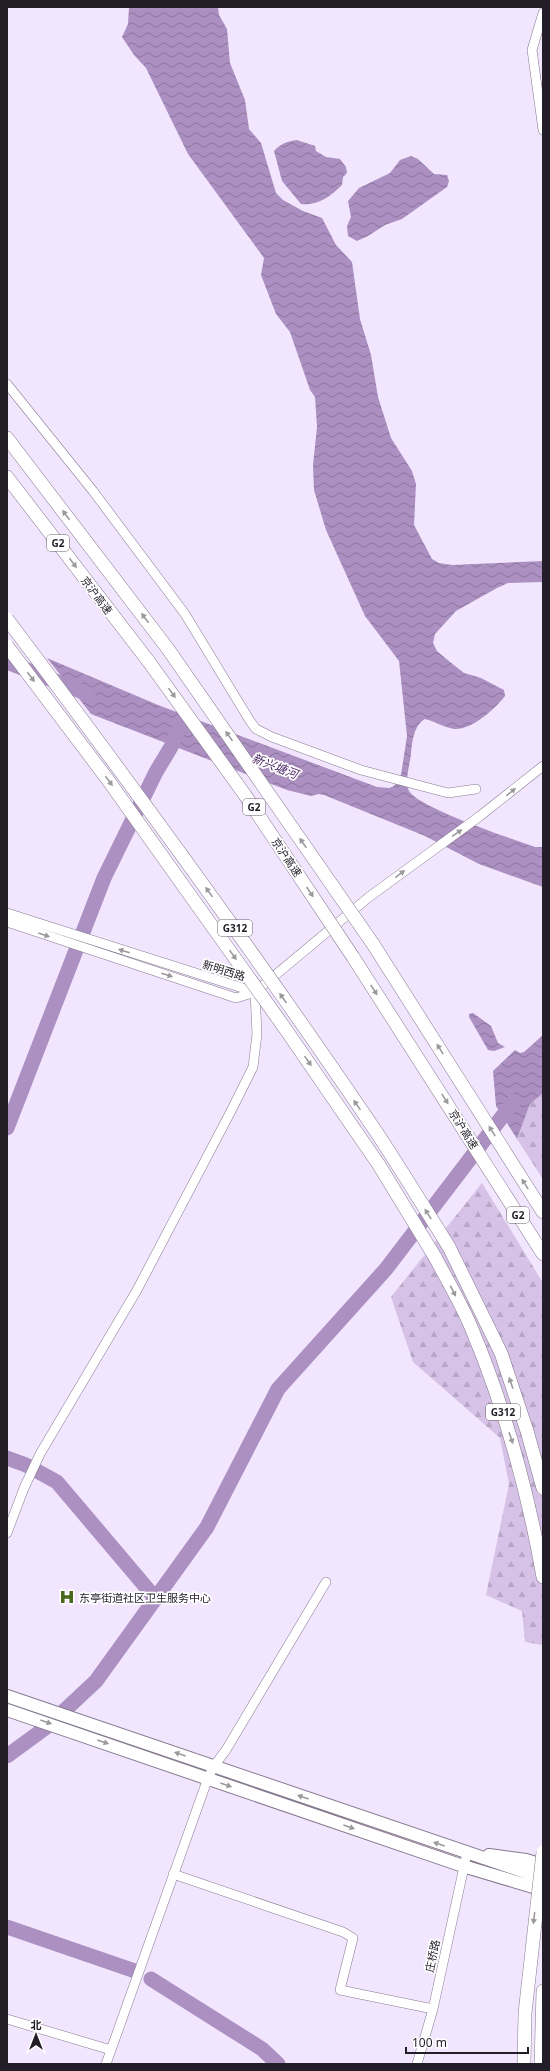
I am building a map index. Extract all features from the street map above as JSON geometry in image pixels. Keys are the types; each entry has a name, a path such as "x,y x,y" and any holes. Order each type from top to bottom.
{"highway":[{"name":"京沪高速","path":"7,438 168,649 373,944 543,1212"},
{"name":"京沪高速","path":"7,477 149,662 245,794 353,957 543,1254"},
{"name":"G312","path":"7,619 120,769 233,926 380,1137 449,1247 500,1352 527,1431 543,1488"},
{"name":"G312","path":"7,646 108,780 284,1027 379,1164 435,1257 470,1326 516,1450 532,1517 543,1577"},
{"path":"524,2064 524,2013 543,1852"},
{"path":"540,2064 543,1990"}],"main road":[{"path":"7,1696 543,1878"},
{"path":"7,1710 463,1866 543,1890"},
{"path":"468,1853 514,1858 543,1865"},
{"path":"463,1866 499,1884 543,1899"}],"street":[{"path":"543,13 532,50 543,130"},
{"path":"7,384 94,491 185,614 256,729 272,737 361,770 448,794 476,789"},
{"path":"7,1533 24,1488 40,1454 137,1290 253,1067 257,1034 255,992 369,897 480,816 543,766"},
{"name":"新明西路","path":"7,913 255,992"},
{"name":"新明西路","path":"7,922 236,998 255,992"},
{"path":"106,2064 208,1778 326,1582"},
{"name":"庄桥路","path":"417,2064 433,2009 463,1866 468,1853"},
{"path":"173,1874 348,1935 353,1938 340,1990 433,2009"},
{"path":"7,2019 111,2050"}],"green space":[{"path":"543,1093 543,1179 517,1139 530,1104"},
{"path":"482,1183 543,1283 543,1645 525,1642 522,1611 486,1595 509,1484 500,1438 413,1362 391,1297"}],"water":[{"path":"129,7 218,7 219,15 227,29 230,63 245,100 249,129 261,143 276,193 283,200 303,211 322,218 336,245 352,262 360,319 371,355 378,397 391,438 412,471 416,484 414,525 432,559 439,563 452,565 543,561 543,582 508,583 497,588 456,611 435,634 433,643 437,651 464,673 481,678 504,690 505,696 482,718 468,726 454,729 425,719 421,722 418,725 413,739 407,783 409,791 416,798 447,814 535,847 543,847 543,887 479,864 425,836 324,795 319,794 311,796 287,790 91,714 47,658 158,705 377,787 389,788 394,786 401,775 407,736 399,661 365,616 326,530 314,490 313,465 317,427 315,397 310,390 290,332 276,314 261,275 264,258 188,154 146,68 134,55 122,37 128,24"},
{"path":"297,140 315,146 316,151 326,157 340,159 346,167 347,173 343,177 342,185 319,202 301,204 282,181 274,151 284,143"},
{"path":"411,156 418,159 434,174 447,175 449,181 447,187 402,219 385,225 368,236 357,241 348,236 347,226 351,217 348,201 359,188 390,173 400,160"},
{"path":"473,1013 491,1026 498,1043 505,1047 494,1051 488,1050 469,1017 469,1014"},
{"path":"543,1035 543,1093 530,1104 517,1139 496,1106 493,1071 515,1050 520,1053 524,1052"}],"waterway":[{"name":"新兴塘河","path":"7,662 88,694"},
{"path":"7,1128 104,878 156,772 171,747 179,729"},
{"path":"7,1756 48,1726 96,1681 207,1527 278,1389 386,1269 514,1101"},
{"path":"7,1458 26,1465 57,1482 156,1599"},
{"path":"7,1927 135,1971"},
{"path":"151,1979 262,2049 278,2064"}],"place":[{"name":"东亭街道社区卫生服务中心","path":"67,1597"}]}
